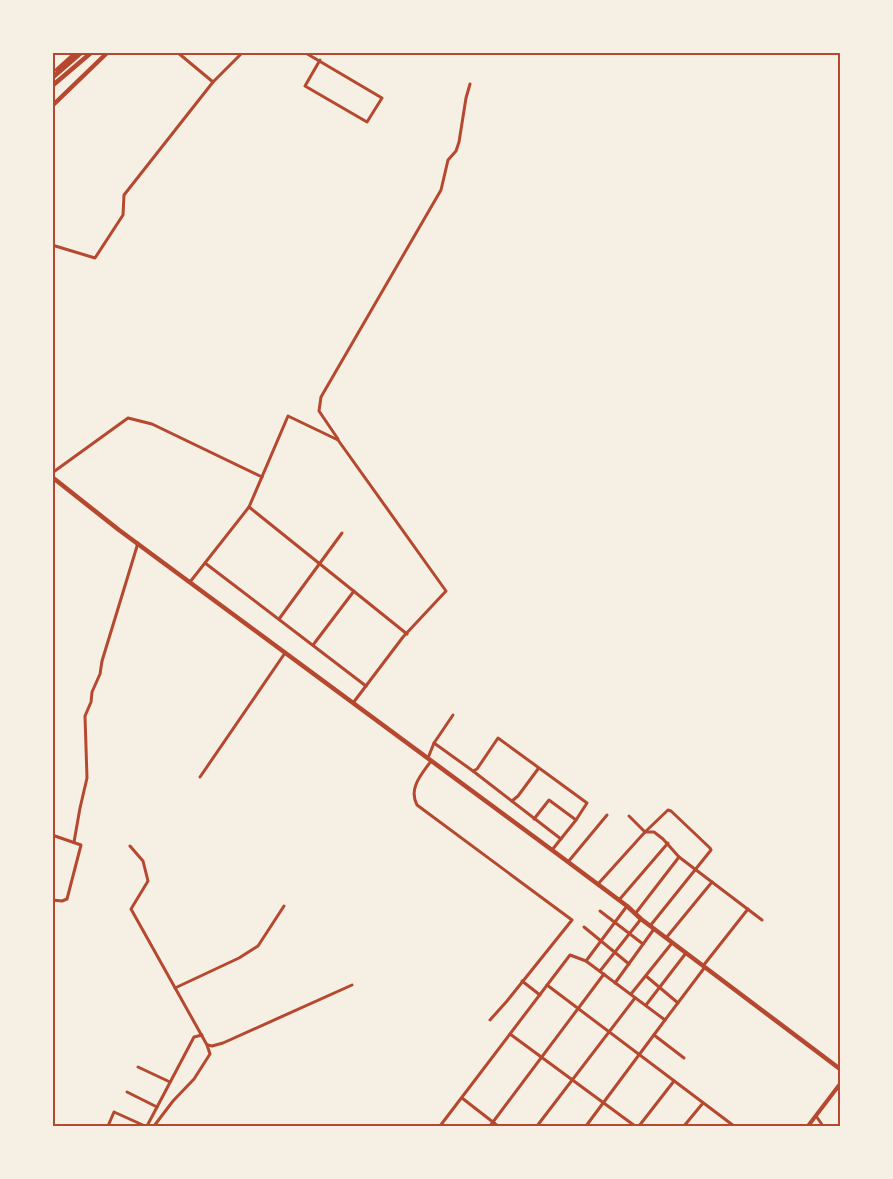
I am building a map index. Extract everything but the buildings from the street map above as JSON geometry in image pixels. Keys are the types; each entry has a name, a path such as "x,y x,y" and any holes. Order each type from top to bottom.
{"main road":[{"path":"53,75 77,52"},
{"path":"53,75 82,52"},
{"path":"52,86 92,52"},
{"path":"52,106 108,52"},
{"path":"52,477 138,544 627,906 640,919 840,1069"}],"street":[{"path":"177,52 213,82"},
{"path":"52,245 95,258 123,215 124,195 213,82 243,52"},
{"path":"304,52 320,60 382,98 367,122 305,86 320,60"},
{"path":"353,703 407,634 446,591 319,411 321,398 440,190 448,160 456,151 460,142 466,98 470,84"},
{"path":"190,582 249,507 288,416 338,440"},
{"path":"52,473 128,418 152,424 262,477"},
{"path":"249,507 407,634"},
{"path":"279,619 342,534"},
{"path":"74,842 88,778 85,716 100,674 102,661 138,544"},
{"path":"205,563 366,686"},
{"path":"313,645 354,591"},
{"path":"200,777 285,652"},
{"path":"453,715 434,743 430,760 417,780 414,790 417,805 572,920 490,1020"},
{"path":"473,771 478,768 498,738 587,803 552,850"},
{"path":"434,743 561,839"},
{"path":"511,801 518,796 538,769"},
{"path":"534,819 549,800 576,820"},
{"path":"598,885 645,832 668,810 711,850 652,927 644,944 615,982"},
{"path":"568,862 607,815"},
{"path":"629,816 645,832 654,832 668,843 679,857 762,920"},
{"path":"52,835 81,845 67,899 52,900"},
{"path":"619,900 668,843"},
{"path":"130,846 143,861 148,880 131,909 202,1035 210,1054 194,1079 172,1101 154,1126"},
{"path":"635,914 679,857"},
{"path":"666,938 712,882"},
{"path":"175,988 239,958 258,946 284,906"},
{"path":"586,961 627,906"},
{"path":"586,1126 748,909"},
{"path":"600,911 644,944"},
{"path":"490,1126 578,1008 614,953 640,919"},
{"path":"584,927 629,964"},
{"path":"631,994 672,943"},
{"path":"646,1005 686,954"},
{"path":"440,1126 570,955 586,961 665,1020"},
{"path":"646,976 678,1003"},
{"path":"522,981 540,995"},
{"path":"207,1045 212,1046 223,1043 352,985"},
{"path":"547,985 734,1126"},
{"path":"537,1126 636,998"},
{"path":"510,1034 635,1126"},
{"path":"108,1126 114,1112 146,1126 194,1036 202,1035"},
{"path":"654,1035 684,1058"},
{"path":"138,1067 170,1082"},
{"path":"639,1126 674,1081"},
{"path":"808,1126 840,1084"},
{"path":"127,1092 157,1107"},
{"path":"462,1098 498,1126"},
{"path":"684,1126 703,1103"},
{"path":"816,1116 823,1126"}]}
